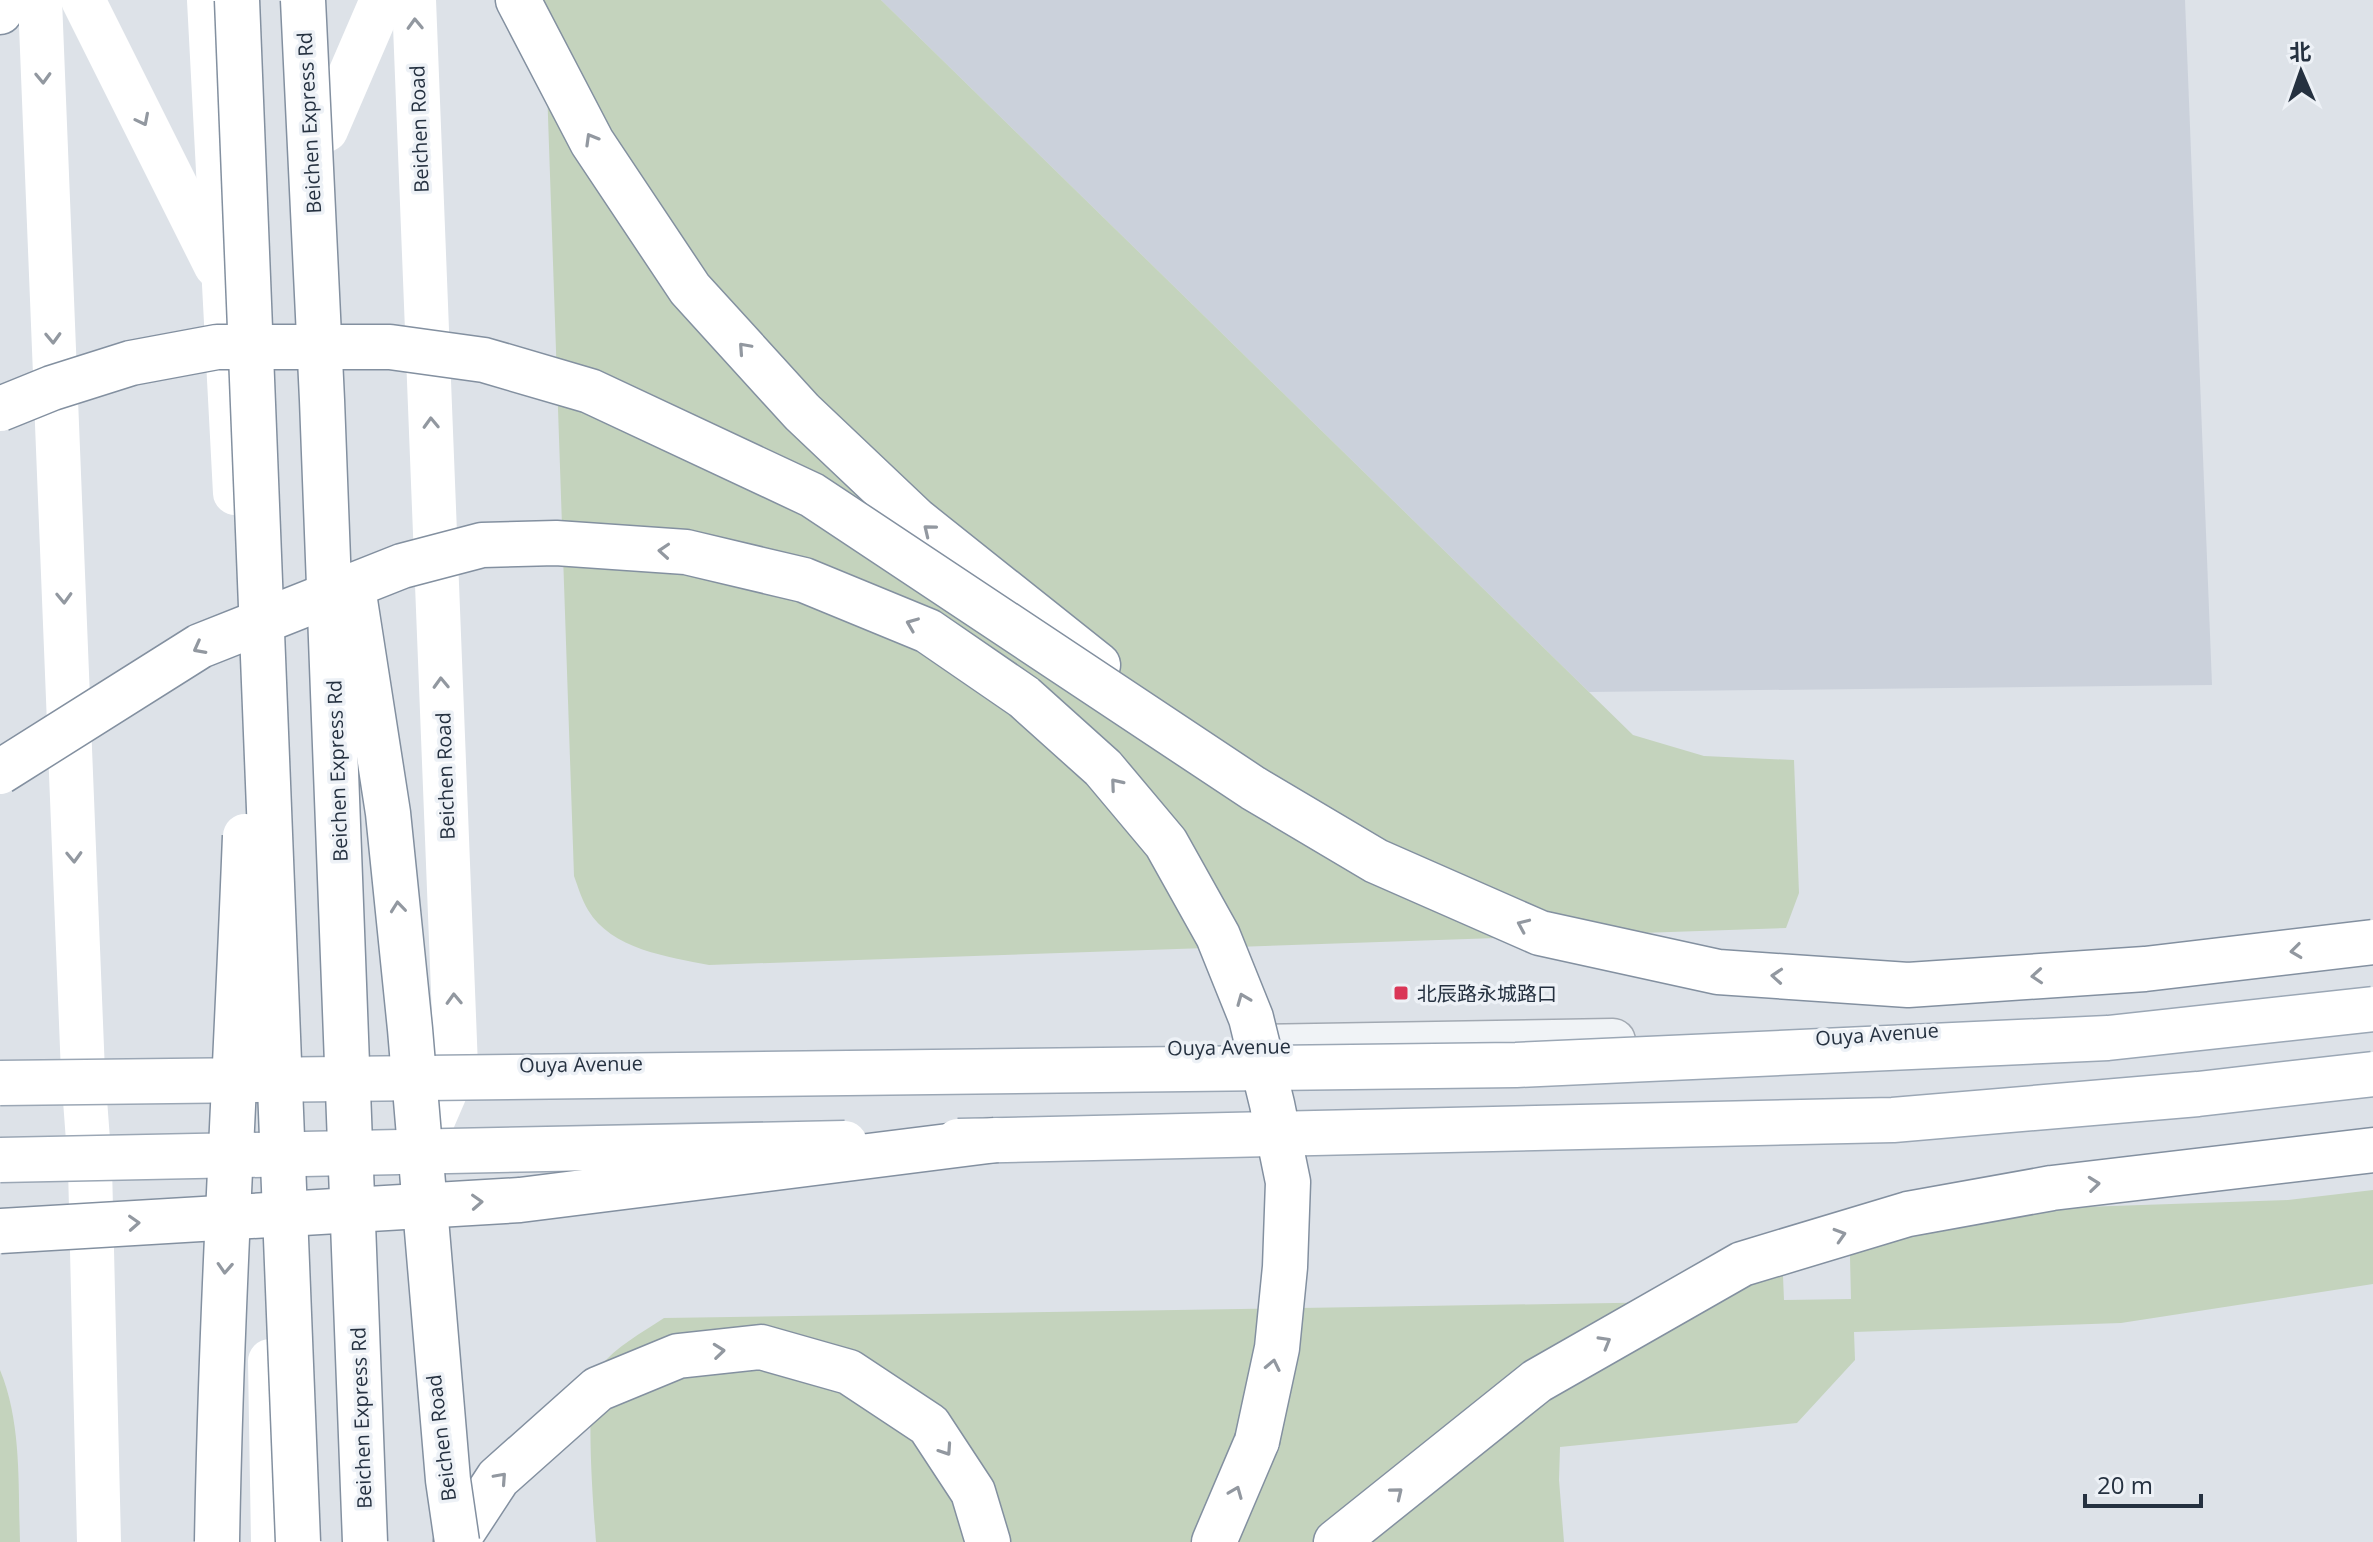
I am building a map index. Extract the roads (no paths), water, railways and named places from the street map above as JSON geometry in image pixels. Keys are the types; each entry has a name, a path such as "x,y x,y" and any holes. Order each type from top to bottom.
{"main road":[{"path":"0,12 5,0"},
{"path":"40,0 83,1073 90,1167 99,1542"},
{"path":"83,0 224,282"},
{"path":"209,0 268,1069 273,1542"},
{"path":"237,0 298,1542"},
{"name":"Beichen Express Rd","path":"303,0 322,400 365,1542"},
{"path":"321,0 374,1542"},
{"path":"326,130 382,0"},
{"name":"Beichen Road","path":"414,0 456,1067 415,1159 420,1265 455,1542"},
{"path":"518,0 592,142 690,289 802,412 916,520 1253,788"},
{"path":"0,409 52,388 131,363 217,347 390,347 484,360 590,391 812,495 1253,788 1376,861 1540,933 1718,972 1908,985 2145,969 2373,942"},
{"path":"322,400 388,813 455,1542"},
{"path":"217,1542 220,1363 237,1052 257,490"},
{"path":"0,772 200,646 402,566 482,545 556,543 686,552 804,580 928,631 1024,697 1103,768 1166,843 1218,936 1251,1018 1288,1182 1285,1267 1277,1348 1257,1441 1214,1542"},
{"path":"0,1083 1516,1065 2108,1038 2373,1009"},
{"path":"0,1160 1893,1120 2198,1094 2373,1074"},
{"path":"0,1231 520,1200 996,1140"},
{"path":"1336,1542 1537,1381 1742,1264 1908,1214 2052,1188 2373,1150"},
{"path":"455,1542 498,1478 598,1389 678,1356 761,1347 849,1372 929,1425 973,1492 988,1542"}],"street":[{"name":"Ouya Avenue","path":"0,1074 456,1067 1402,1043 1804,1038 2178,1015 2373,993"},
{"path":"0,1168 415,1159 1394,1146 1796,1136 1985,1129 2373,1092"}],"place":[{"name":"北辰路永城路口","path":"1401,993"}]}
